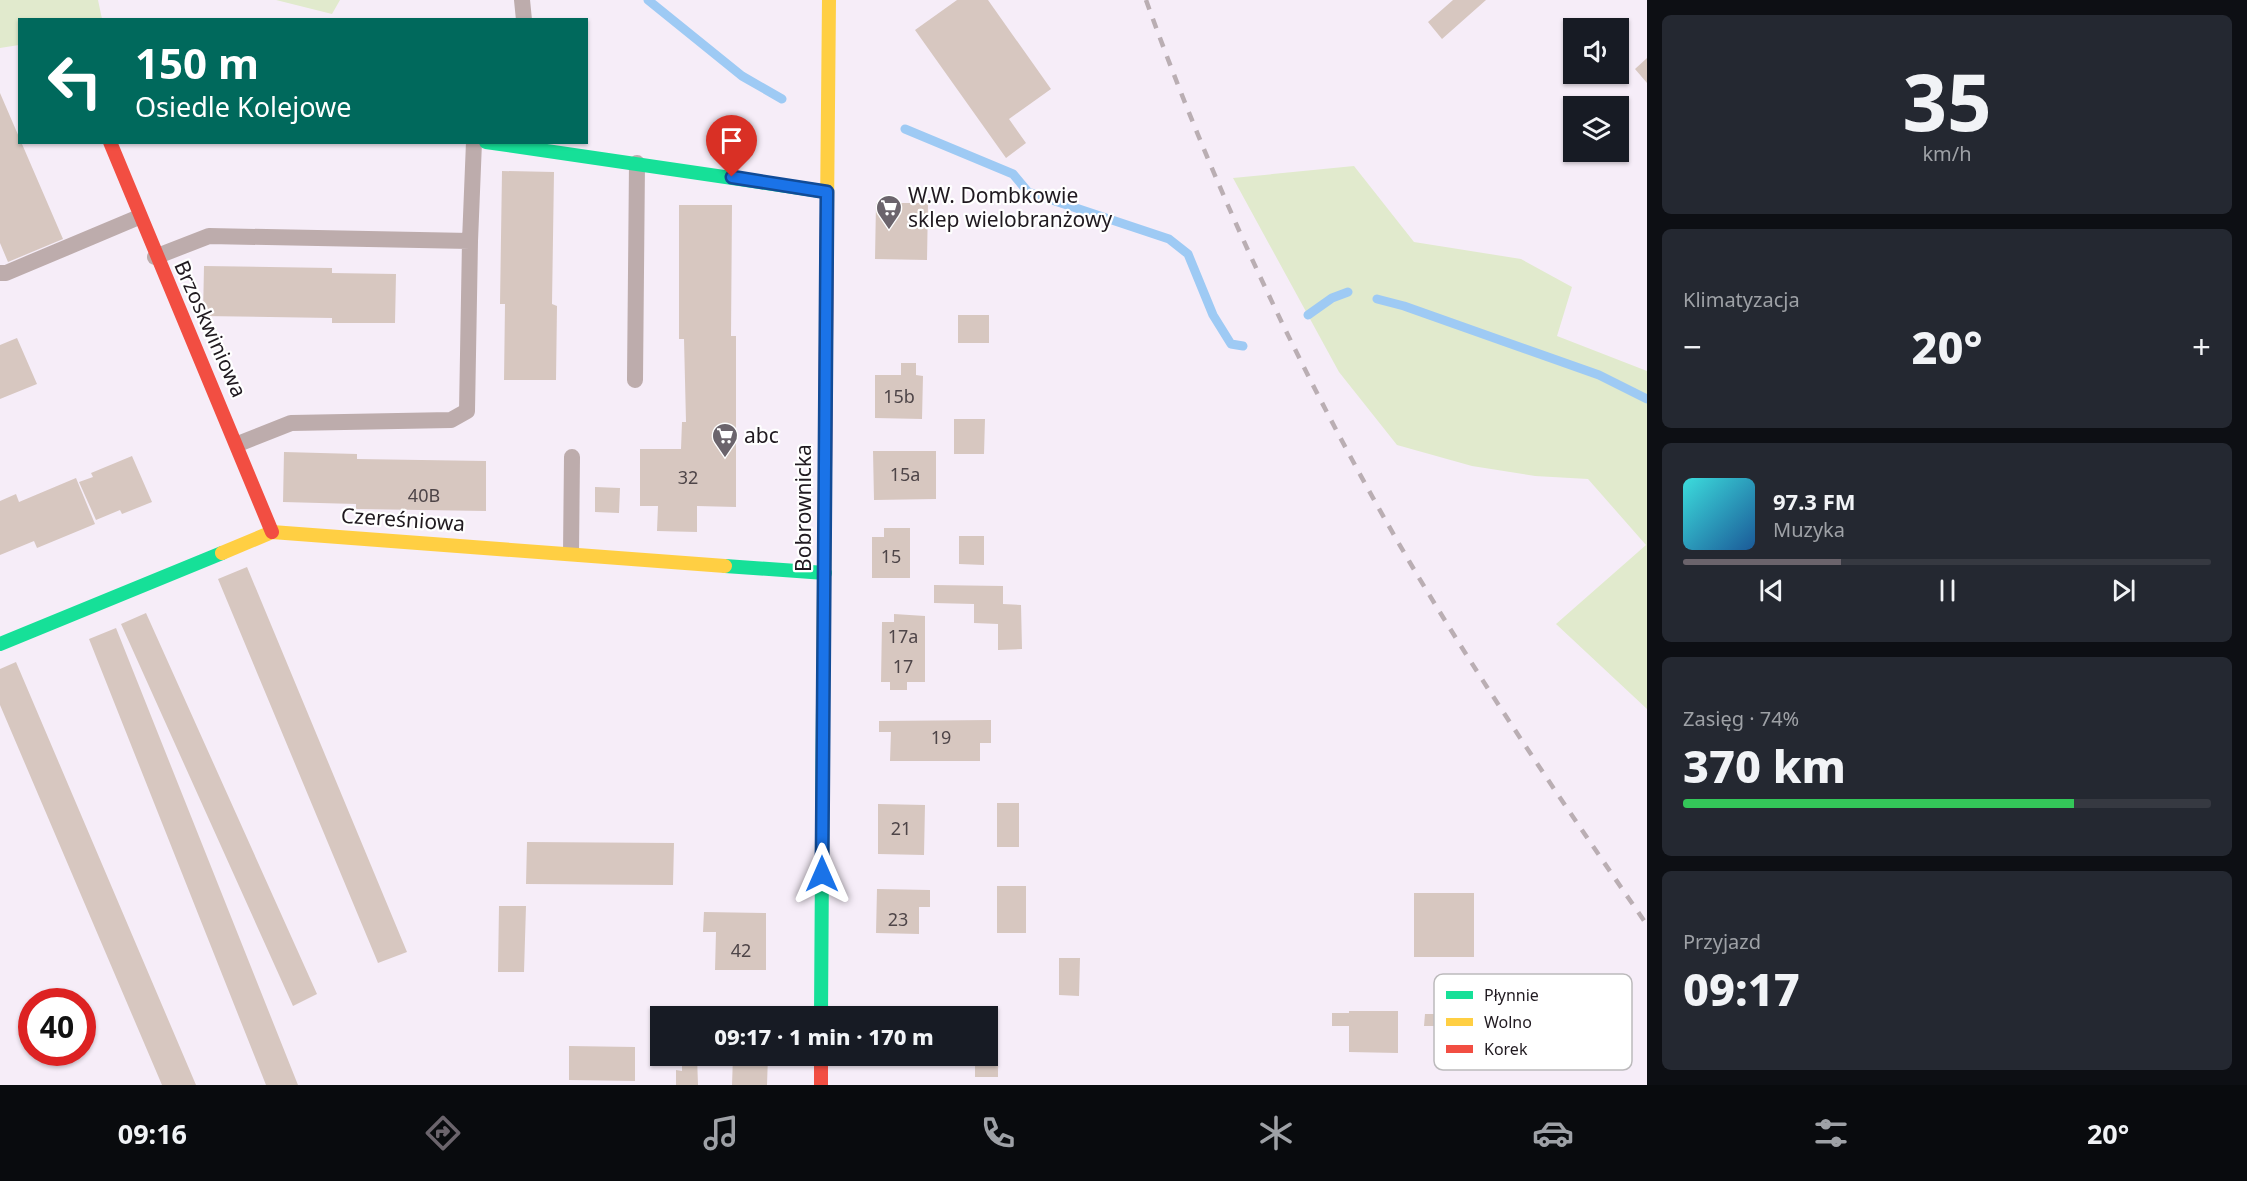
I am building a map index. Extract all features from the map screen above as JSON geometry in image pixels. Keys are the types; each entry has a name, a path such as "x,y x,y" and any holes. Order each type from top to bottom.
{"street":[{"name":"Bobrownicka","path":"821,1006 829,0"},
{"name":"Brzoskwiniowa","path":"111,144 155,257 238,444 272,532"},
{"path":"527,145 827,192"},
{"name":"Czereśniowa","path":"0,644 272,532 825,573"},
{"path":"820,1085 821,1066"}],"lane":[{"path":"522,0 524,18"},
{"path":"238,444 291,423 451,420 467,411 474,144"},
{"path":"635,380 637,163"},
{"path":"0,273 6,273 139,218"},
{"path":"155,257 209,236 470,241"},
{"path":"572,458 572,553"}],"green space":[{"path":"0,0 98,0 102,18 18,18 18,45 0,48"},
{"path":"276,0 340,0 332,14"},
{"path":"1354,166 1414,242 1521,259 1572,287 1557,336 1647,371 1647,709 1556,624 1646,545 1588,479 1535,476 1472,466 1397,445 1339,372 1233,178"}],"building":[{"path":"957,0 988,0 1051,89 1009,119 1026,143 1006,158 915,30"},
{"path":"1453,0 1486,0 1442,39 1428,22"},
{"path":"1647,58 1647,83 1635,69"},
{"path":"0,93 18,135 18,144 22,144 63,239 8,262 0,243"},
{"path":"502,171 554,172 552,304 557,306 556,380 504,380 505,304 500,304"},
{"path":"876,203 928,203 927,260 875,259"},
{"path":"679,205 732,205 731,336 736,336 736,507 697,506 697,532 657,531 658,506 640,506 640,449 681,449 682,422 686,422 684,339 679,339"},
{"path":"204,266 332,268 332,273 396,274 395,323 332,323 332,318 203,316"},
{"path":"958,315 989,315 989,343 958,343"},
{"path":"17,338 37,384 0,399 0,345"},
{"path":"901,363 916,363 916,375 923,376 922,419 875,418 875,375 901,375"},
{"path":"954,419 985,419 984,454 954,454"},
{"path":"873,451 936,451 936,499 874,500"},
{"path":"284,452 357,454 357,459 486,461 486,511 356,509 356,504 283,502"},
{"path":"132,456 152,502 122,514 120,510 96,520 79,482 93,477 91,473"},
{"path":"76,478 95,524 37,548 34,541 0,555 0,501 16,494 19,502"},
{"path":"595,487 620,488 619,513 595,512"},
{"path":"884,528 910,528 910,578 872,578 872,537 884,537"},
{"path":"959,536 984,536 984,565 959,564"},
{"path":"247,567 407,952 378,963 218,579"},
{"path":"934,585 1003,586 1003,604 1021,605 1022,649 998,650 998,624 974,623 974,604 934,603"},
{"path":"146,613 317,994 293,1006 121,624"},
{"path":"894,614 925,616 925,682 907,682 907,690 890,690 890,682 881,682 882,622 894,622"},
{"path":"116,628 298,1085 266,1085 89,639"},
{"path":"16,662 196,1085 162,1085 0,705 0,669"},
{"path":"991,720 991,743 980,743 980,761 890,761 891,732 879,732 879,721"},
{"path":"997,803 1019,803 1019,847 997,847"},
{"path":"878,804 925,805 924,855 878,854"},
{"path":"527,842 674,843 673,885 526,884"},
{"path":"997,886 1026,886 1026,933 997,933"},
{"path":"877,889 930,890 930,907 919,907 919,934 876,933"},
{"path":"1414,893 1474,893 1474,957 1414,957"},
{"path":"499,906 526,906 524,972 498,972"},
{"path":"704,912 766,913 766,970 715,970 716,932 703,932"},
{"path":"1059,958 1080,958 1079,996 1059,995"},
{"path":"1349,1011 1398,1011 1398,1053 1349,1052 1349,1026 1332,1026 1332,1013 1349,1013"},
{"path":"1425,1014 1434,1014 1434,1026 1424,1026"},
{"path":"569,1046 635,1047 635,1081 569,1080"},
{"path":"682,1066 697,1066 698,1085 676,1085 676,1070 682,1071"},
{"path":"733,1066 768,1066 767,1085 732,1085"},
{"path":"975,1066 998,1066 998,1077 975,1077"}],"waterway":[{"path":"648,0 742,76 782,99"},
{"path":"905,129 1013,174 1028,192 1169,239 1188,254 1213,315 1231,344 1243,346"},
{"path":"1308,315 1332,298 1348,292"},
{"path":"1377,299 1404,306 1599,375 1647,399"}],"railway":[{"path":"1146,0 1173,73 1233,216 1334,426 1437,608 1495,700 1647,925"}],"traffic: fast":[{"path":"500,144 827,192"},
{"path":"0,644 222,553"},
{"path":"725,566 825,573"},
{"path":"821,1006 823,704"}],"traffic: slow":[{"path":"827,212 829,0"},
{"path":"823,704 825,472"},
{"path":"222,553 272,532 725,566"}],"traffic: jam":[{"path":"111,144 272,532"},
{"path":"825,472 827,212"},
{"path":"821,1066 821,1085"}],"place":[{"name":"W.W. Dombkowie sklep wielobranżowy","path":"889,231"},
{"name":"abc","path":"725,459"}],"route":[{"path":"732,177 827,192 822,874"}]}
